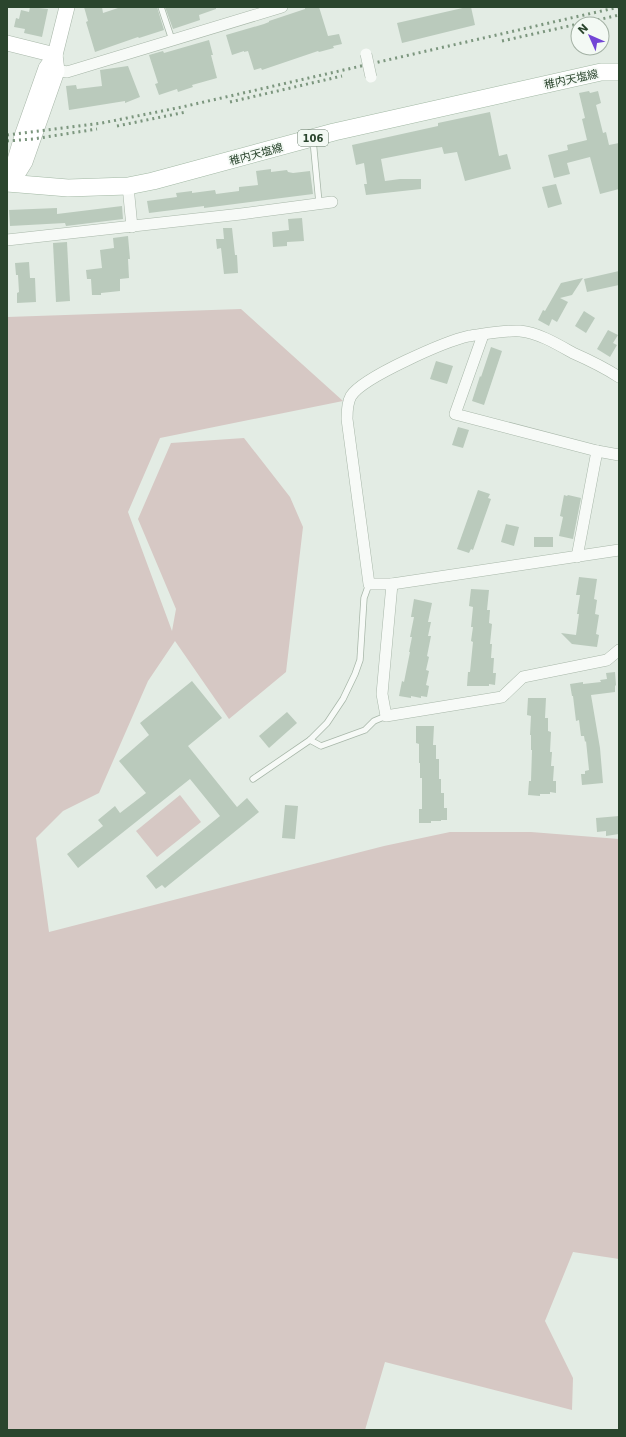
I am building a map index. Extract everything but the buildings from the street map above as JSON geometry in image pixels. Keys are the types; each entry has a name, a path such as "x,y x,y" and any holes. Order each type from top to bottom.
{"main road":[{"name":"稚内天塩線","path":"10,183 68,188 128,186 153,182 334,132 601,72 619,72"}],"street":[{"path":"10,183 25,162 68,7"},
{"path":"51,69 66,72 282,7"},
{"path":"7,43 55,55"},
{"path":"366,54 371,77"},
{"path":"128,186 132,227"},
{"path":"7,240 132,227 332,202"},
{"path":"619,377 540,336 520,331 469,336 410,359 375,376 362,384 351,396 347,407 347,419 369,584 392,584 619,550"},
{"path":"483,335 455,414 619,455"},
{"path":"577,556 597,450"},
{"path":"392,584 382,694 386,716 502,697 523,677 606,660 619,650"}],"lane":[{"path":"161,7 172,40"},
{"path":"313,138 319,203"},
{"path":"253,779 310,740 327,723 339,705 355,674 360,660 364,598 369,584"},
{"path":"310,740 321,746 365,730 374,721 386,716"}],"shaded area":[{"path":"241,309 343,401 160,438 128,512 172,631 176,609 138,519 171,443 244,438 290,497 303,527 286,672 229,719 175,641 148,681 99,793 63,811 36,838 49,932 384,846 450,832 531,832 619,839 619,1259 573,1252 545,1321 573,1378 572,1410 385,1362 365,1430 7,1430 7,317"},
{"path":"180,795 201,822 157,857 136,831"}],"railway":[{"path":"7,135 102,123 182,107 619,7"},
{"path":"610,17 619,15"},
{"path":"502,41 570,26"},
{"path":"230,102 342,76"},
{"path":"117,126 186,112"},
{"path":"7,141 33,139 97,129"}]}
